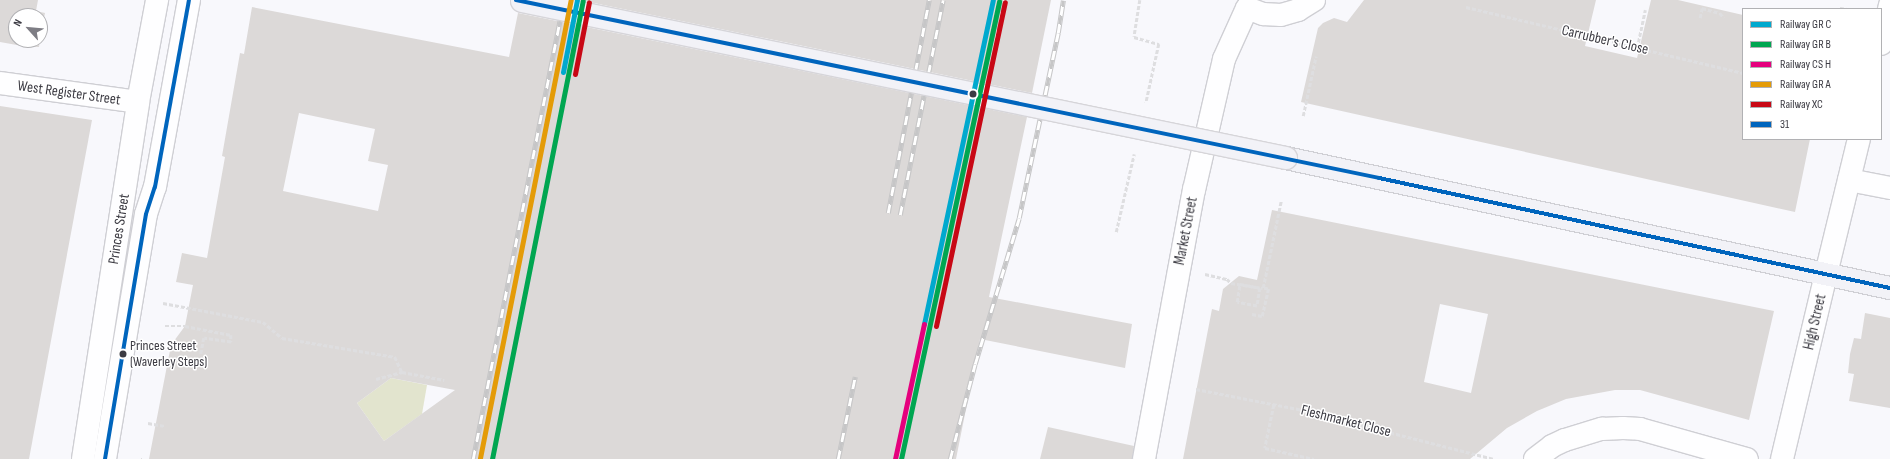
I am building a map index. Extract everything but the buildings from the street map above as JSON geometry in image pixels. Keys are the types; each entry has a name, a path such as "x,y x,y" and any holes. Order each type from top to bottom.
{"main road":[{"path":"519,1 1286,158 1890,288"}],"street":[{"name":"Princes Street","path":"83,459 138,102 157,0"},
{"name":"Princes Street","path":"105,459 146,214 155,187 189,0"},
{"path":"1249,4 1263,14 1281,15 1298,10 1314,0"},
{"name":"Market Street","path":"1144,459 1194,190 1220,71 1229,47 1249,4"},
{"path":"1882,40 1890,5"},
{"name":"West Register Street","path":"0,83 138,102"},
{"name":"High Street","path":"1782,459 1859,140"},
{"path":"1849,180 1890,188"},
{"path":"1535,459 1552,446 1565,440 1602,429 1623,428 1640,429 1747,459"}],"path":[{"name":"Carrubber's Close","path":"1466,7 1742,72"},
{"path":"1700,18 1702,8 1720,14 1724,18"},
{"path":"1637,48 1645,10"},
{"path":"1303,116 1316,56"},
{"path":"1264,288 1281,201"},
{"path":"1179,269 1227,279 1231,282 1260,288 1257,306 1237,302 1240,284"},
{"path":"1240,284 1268,288 1262,316 1252,314"},
{"path":"163,303 263,322 282,338 395,357 402,372"},
{"path":"165,326 185,326 231,335 231,342 204,338 201,354"},
{"path":"376,379 402,372 444,380"},
{"name":"Fleshmarket Close","path":"1196,389 1303,410 1494,459"},
{"path":"1274,405 1265,448 1314,459"},
{"path":"148,423 165,426"}],"green space":[{"path":"391,378 427,385 422,414 384,441 357,403"}],"railway":[{"path":"473,459 564,0"},
{"path":"888,213 929,0"},
{"path":"900,215 943,0"},
{"path":"996,38 1004,0"},
{"path":"950,459 975,364 1019,218 1058,33 1063,0"},
{"path":"838,459 855,377"}],"transit line":[{"name":"31","path":"105,459 146,214 155,187 189,0"},
{"name":"31","path":"516,0 1379,178 1890,288"},
{"path":"480,458 571,0"},
{"path":"563,72 577,0"},
{"path":"924,324 993,0"},
{"path":"492,459 583,1"},
{"path":"901,459 999,1"},
{"path":"895,459 924,324"}],"rail line":[{"name":"XC","path":"575,74 589,2"},
{"name":"XC","path":"936,326 1005,2"}],"place":[{"name":"Princes Street (Waverley Steps)","path":"123,354"}]}
